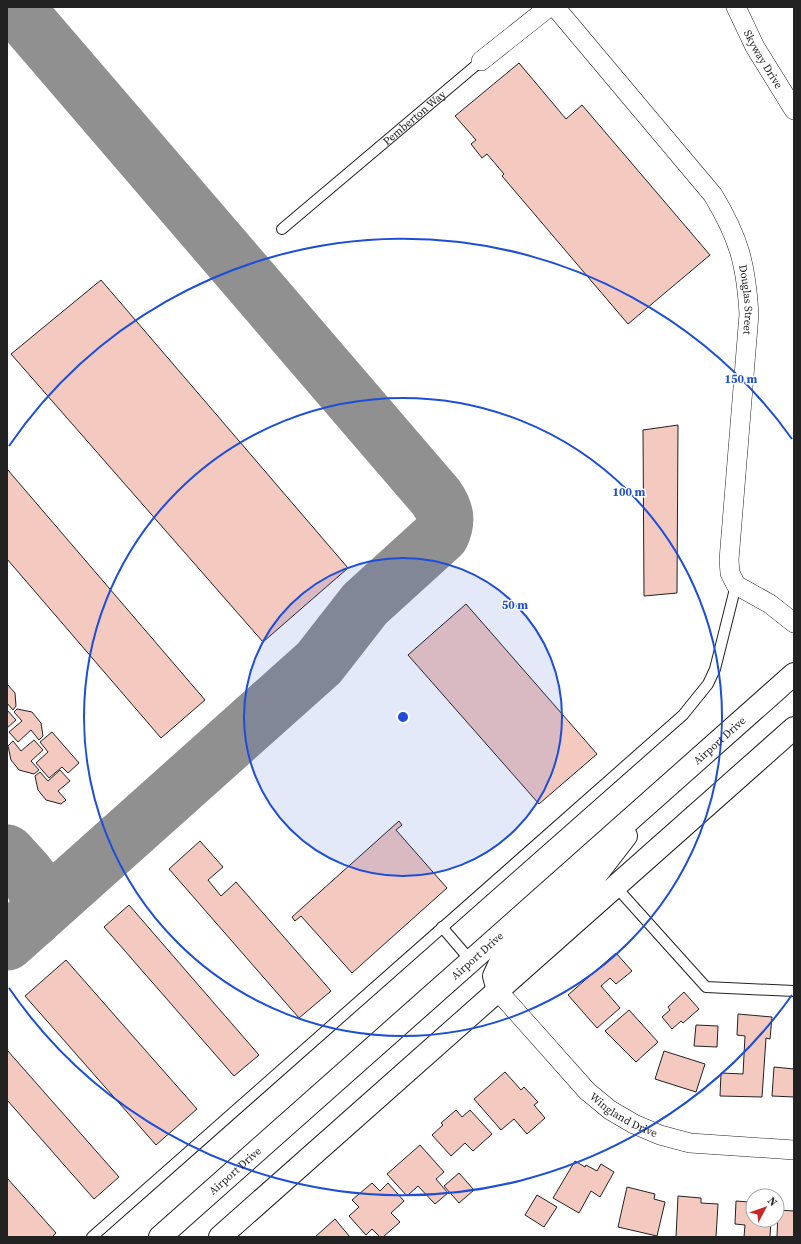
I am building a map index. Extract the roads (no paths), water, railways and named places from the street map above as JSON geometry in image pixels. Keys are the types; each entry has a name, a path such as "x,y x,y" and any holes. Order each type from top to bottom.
{"main road":[{"name":"Airport Drive","path":"160,1237 794,674"},
{"path":"220,1237 794,728"},
{"path":"498,991 494,976 500,963 592,880 652,801"}],"street":[{"name":"Pemberton Way","path":"481,61 549,7"},
{"name":"Douglas Street","path":"555,7 713,195 729,221 740,248 747,281 750,314 729,560 730,573 736,585"},
{"name":"Skyway Drive","path":"736,7 755,47 794,110"},
{"path":"736,585 770,604 794,623"},
{"name":"Wingland Drive","path":"498,991 587,1090 610,1110 634,1124 660,1135 690,1143 794,1150"}],"lane":[{"name":"Pemberton Way","path":"282,229 481,61"},
{"path":"92,1237 682,715 708,684 715,669 728,624 736,585"},
{"path":"616,887 706,987 794,990"},
{"path":"442,927 471,961"}]}
